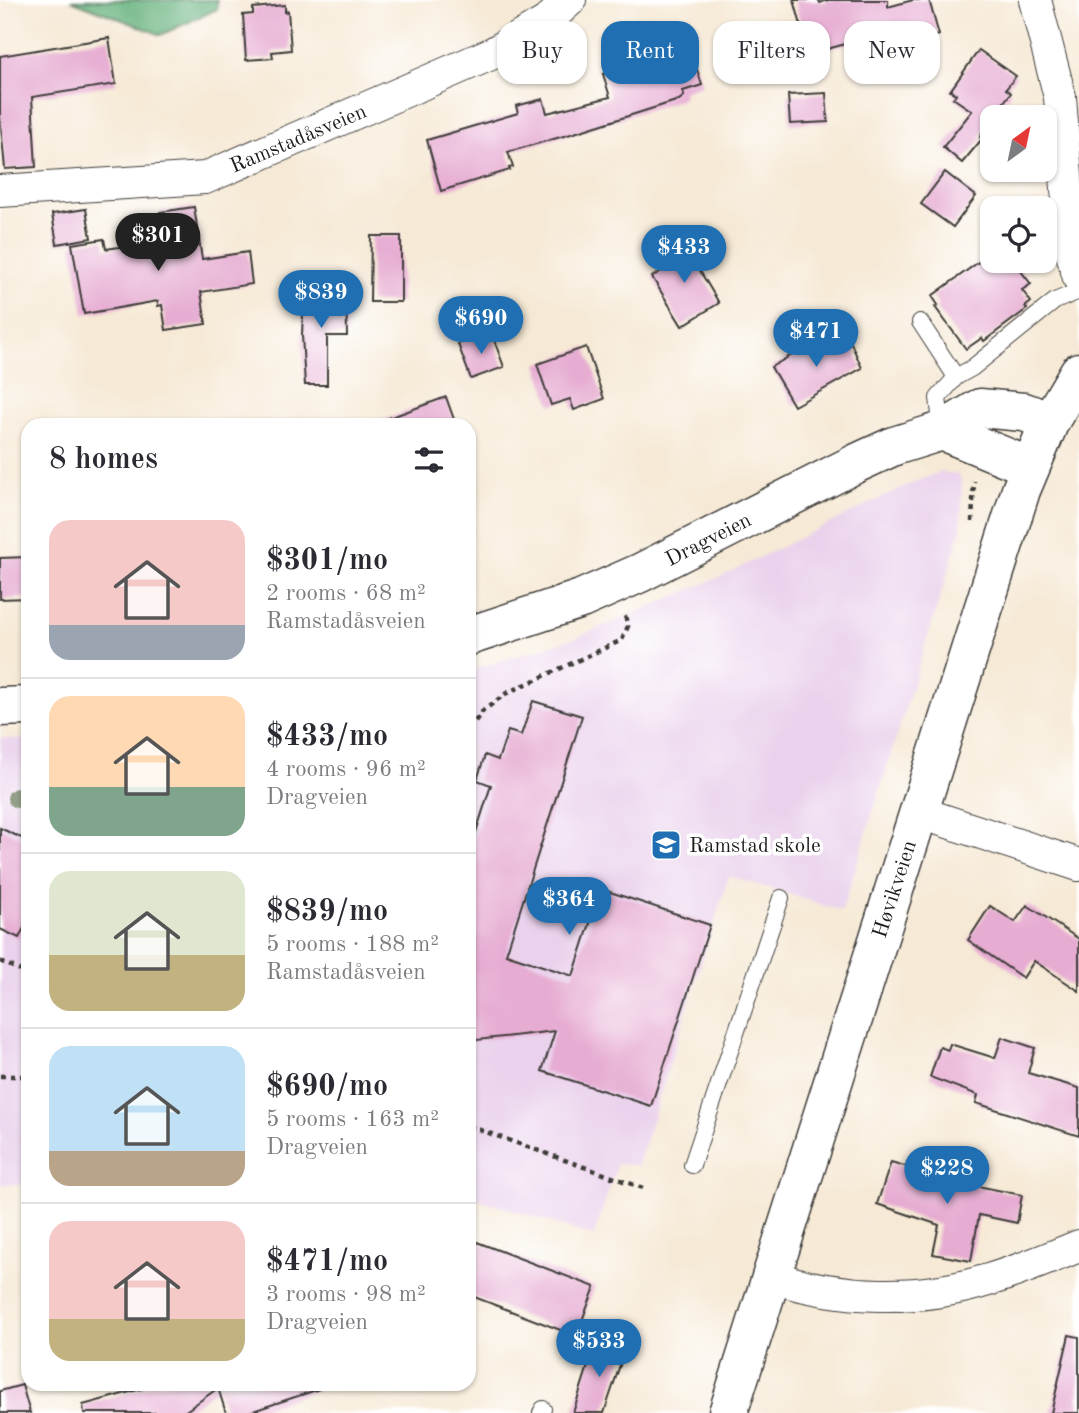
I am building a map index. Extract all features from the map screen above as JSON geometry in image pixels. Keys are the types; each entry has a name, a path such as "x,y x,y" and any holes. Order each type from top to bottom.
{"main road":[{"name":"Høvikveien","path":"728,1413 1030,467 1050,421 1079,372"},
{"name":"Dragveien","path":"476,634 581,599 691,549 881,451 942,431 980,408 1024,412 1050,421"},
{"path":"942,431 1030,467"},
{"path":"0,707 21,706"}],"street":[{"name":"Ramstadåsveien","path":"0,191 205,178 493,53 546,22 570,0"},
{"path":"1035,0 1060,97 1072,254 1079,278"},
{"path":"918,812 1079,864"},
{"path":"772,1277 803,1285 876,1295 939,1292 988,1280 1079,1246"}],"lane":[{"path":"942,431 938,398 957,377 1055,301 1079,291"},
{"path":"920,322 957,377"},
{"path":"692,1165 781,898"}],"path":[{"path":"476,720 505,694 622,640 628,626 612,585"},
{"path":"0,961 21,971"},
{"path":"0,1076 21,1076"},
{"path":"476,1128 643,1188"}],"shaded area":[{"name":"Ramstad skole","path":"941,472 959,474 962,483 961,530 842,911 729,876 638,1165 617,1164 594,1236 476,1198 476,669 578,637 722,576 914,482"},
{"path":"0,738 21,739 21,1185 0,1184"}],"green space":[{"path":"71,0 217,0 217,9 161,35"}],"building":[{"path":"794,0 819,0 820,3 828,0 888,0 888,7 913,0 929,0 935,21 844,21 844,44 830,48 830,21 800,21"},
{"path":"285,5 285,12 288,11 291,50 272,52 273,58 246,60 243,15 253,14 253,8"},
{"path":"109,38 116,84 32,97 36,167 5,169 0,116 0,56"},
{"path":"979,50 1016,76 1006,89 1011,93 1002,105 980,105 980,141 962,163 943,147 972,111 953,98 956,94 950,91"},
{"path":"699,76 702,85 683,91 684,96 679,100 508,152 513,167 509,168 510,170 441,191 427,140 518,113 516,106 543,99 547,113 610,97 606,84 699,84"},
{"path":"826,93 828,122 790,124 788,95"},
{"path":"945,172 976,196 953,227 921,204"},
{"path":"194,207 202,259 248,252 252,284 201,292 206,324 166,330 162,305 158,306 158,301 84,314 72,244 104,239 106,249 164,240 160,212"},
{"path":"86,209 91,238 57,244 52,214"},
{"path":"371,236 401,236 401,302 370,302"},
{"path":"682,241 719,303 682,326 652,277 666,268 658,255"},
{"path":"980,261 980,273 1022,273 1031,284 1022,290 1031,302 1025,307 1027,309 984,341 982,338 966,349 935,307 938,305 932,296"},
{"path":"304,290 346,290 347,336 327,336 327,385 305,385 302,335"},
{"path":"491,332 504,367 471,379 458,344"},
{"path":"847,334 862,368 794,406 771,367 818,340 824,351"},
{"path":"586,347 604,399 574,410 570,399 551,405 537,364"},
{"path":"446,397 454,418 389,418"},
{"path":"21,557 21,598 0,599 0,558"},
{"path":"533,701 582,716 506,954 573,976 601,889 710,925 651,1106 542,1071 555,1031 476,1040 476,832 491,785 477,780 485,755 498,760 508,731 521,735"},
{"path":"0,828 21,838 21,934 19,938 0,929"},
{"path":"1027,905 1079,939 1079,991 1034,961 1023,978 968,940 990,906 1015,922"},
{"path":"1002,1037 1035,1048 1028,1073 1079,1088 1079,1136 976,1103 978,1095 930,1077 940,1047 948,1050 950,1044 995,1058"},
{"path":"891,1162 925,1172 926,1169 973,1185 1022,1195 1017,1223 979,1215 971,1261 933,1254 939,1225 877,1204"},
{"path":"476,1242 595,1287 576,1336 476,1298"},
{"path":"1069,1335 1079,1337 1079,1413 1051,1413"},
{"path":"596,1341 625,1350 604,1413 573,1413"},
{"path":"21,1385 30,1413 0,1413 0,1391"},
{"path":"134,1391 214,1391 183,1413 84,1413 83,1405"},
{"path":"219,1391 313,1391 247,1413 226,1413"}],"place":[{"name":"Ramstad skole","path":"666,845"}]}
